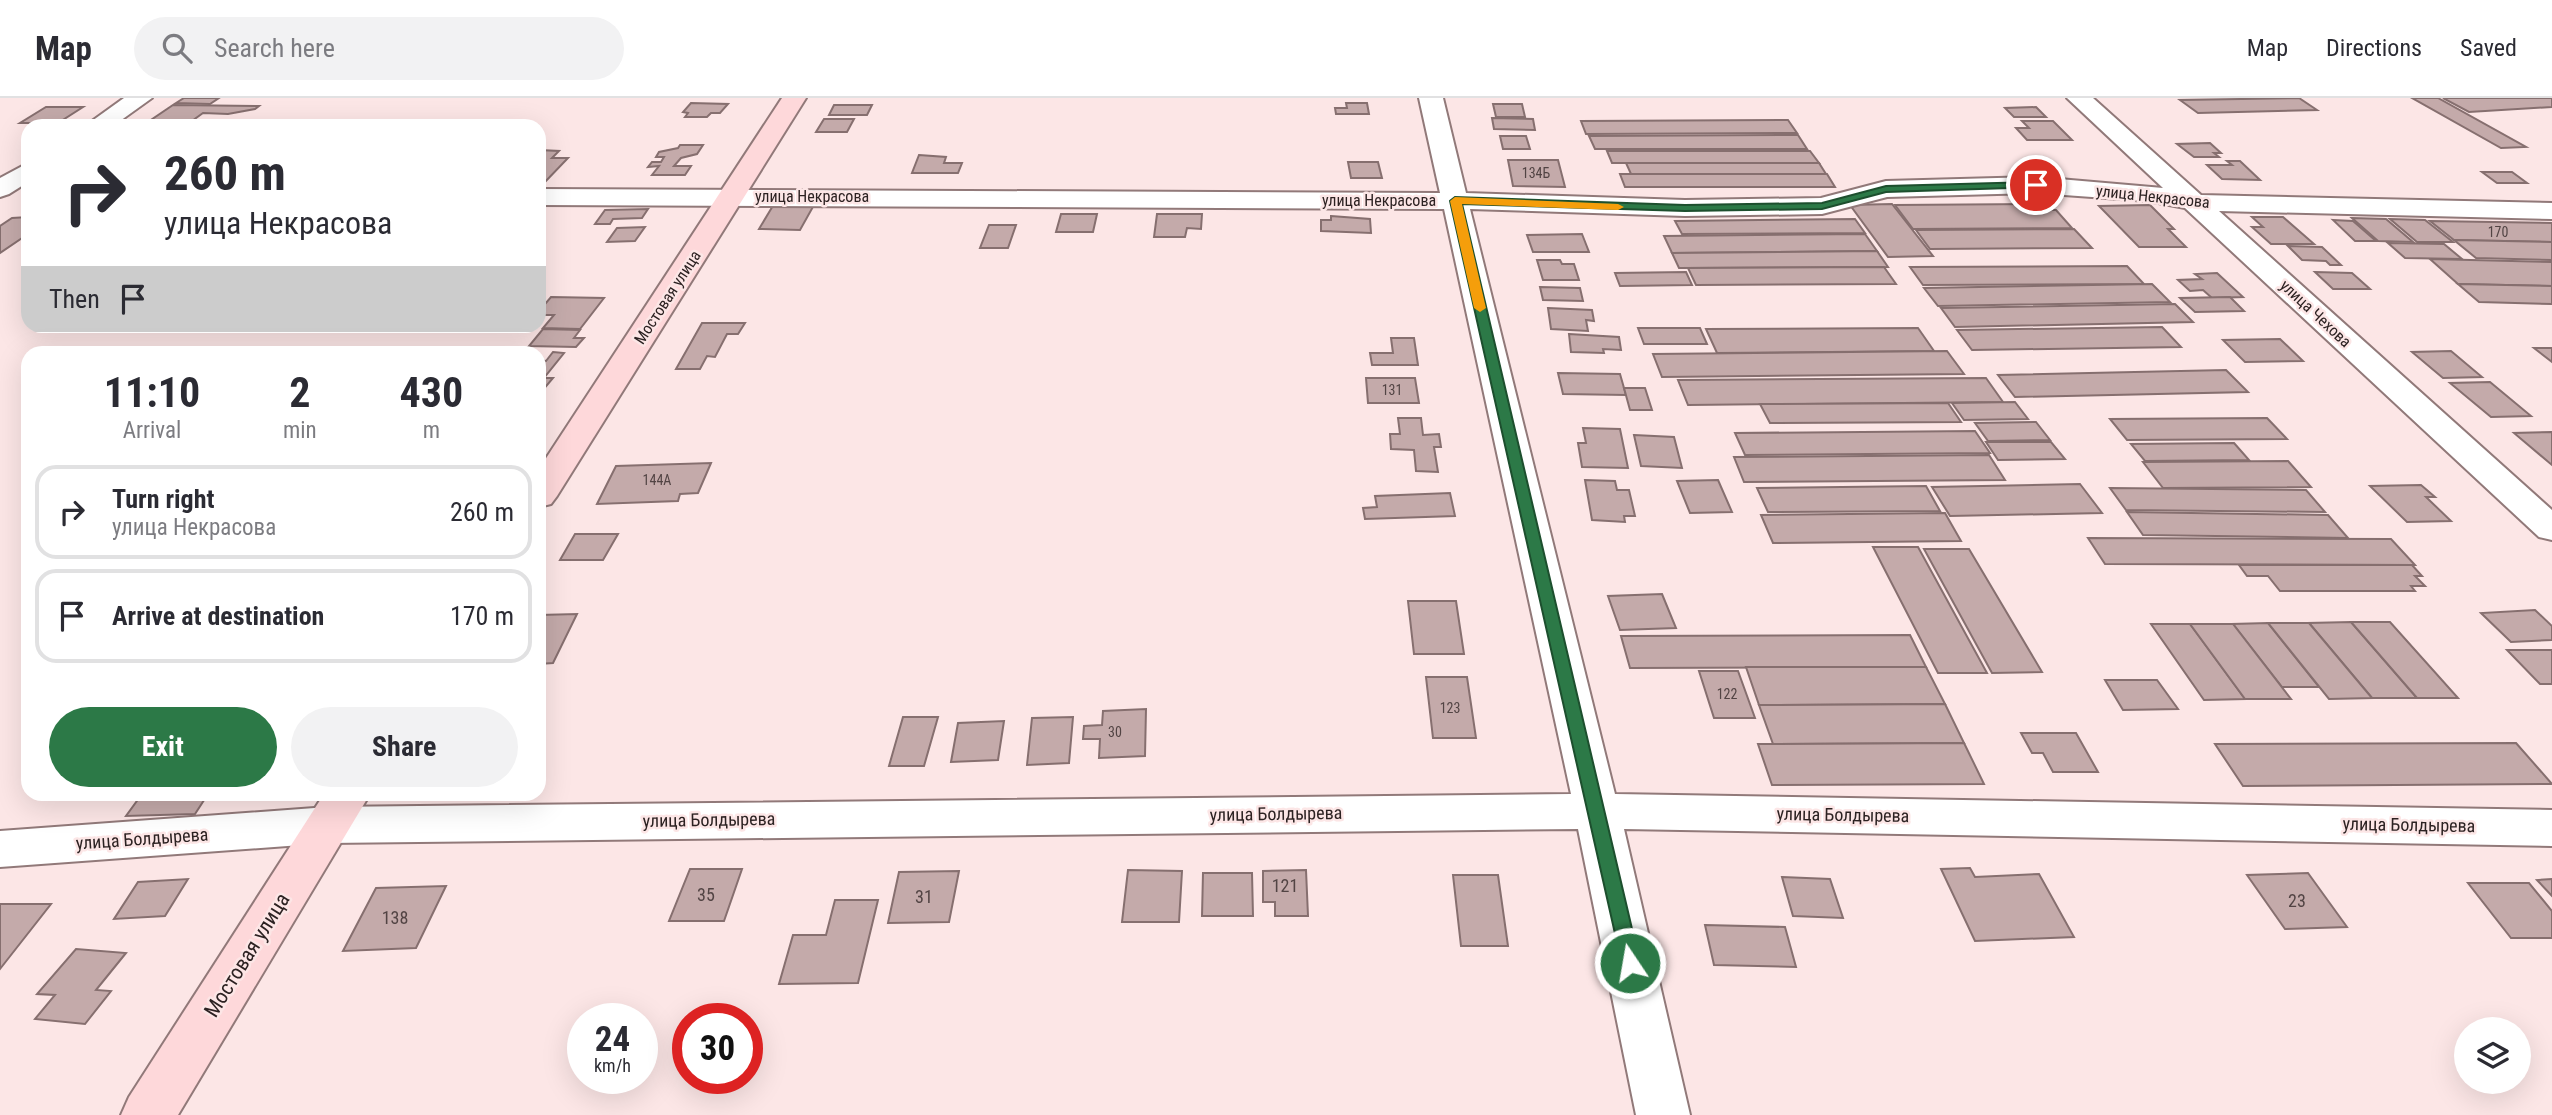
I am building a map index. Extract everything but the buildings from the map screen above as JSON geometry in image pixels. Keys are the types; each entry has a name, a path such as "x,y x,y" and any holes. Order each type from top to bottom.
{"street":[{"path":"108,119 139,98"},
{"name":"Мостовая улица","path":"546,485 794,98"},
{"path":"1432,98 1597,811 1663,1115"},
{"name":"улица Чехова","path":"2079,98 2552,529"},
{"path":"0,189 21,176"},
{"name":"улица Некрасова","path":"546,197 1455,201 1672,208 1822,206 1886,189 2036,185 2148,194 2197,203 2552,211"},
{"path":"0,200 21,200"},
{"name":"Мостовая улица","path":"148,1115 338,810"},
{"name":"улица Болдырева","path":"0,849 338,810 1597,811 2552,828"}],"slow traffic":[{"path":"1480,308 1455,201 1618,207"}],"route":[{"path":"1630,963 1455,201 1685,208 1822,206 1886,189 2036,185"}]}
